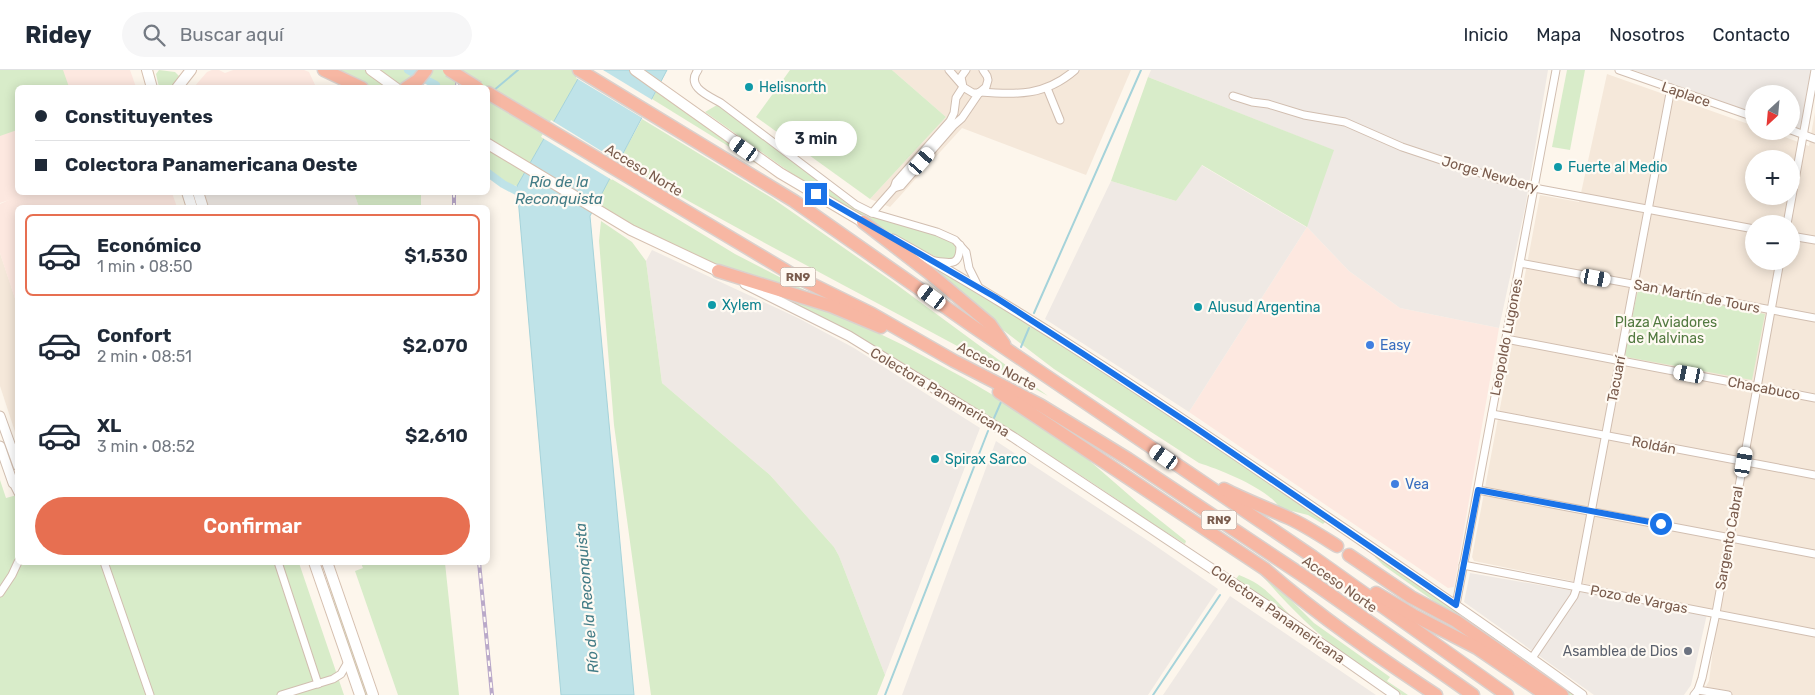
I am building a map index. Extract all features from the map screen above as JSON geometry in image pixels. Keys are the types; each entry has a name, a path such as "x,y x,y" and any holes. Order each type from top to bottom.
{"highway":[{"path":"324,70 356,85"},
{"path":"449,70 473,85"},
{"name":"Acceso Norte","path":"579,70 794,201 1008,350 1313,557 1507,695"},
{"path":"410,85 425,71"},
{"name":"Acceso Norte","path":"490,94 793,275 872,314 954,361 1040,405 1128,459 1311,581 1473,695"},
{"path":"868,218 928,272 984,318 1008,350"},
{"path":"718,271 831,306 954,361 1265,569 1311,608 1390,665 1436,695"},
{"path":"1164,457 1250,502 1289,518 1337,546"},
{"path":"1349,554 1411,597 1456,621 1562,695"},
{"path":"1313,557 1413,615 1477,648 1546,695"}],"main road":[{"path":"146,70 151,85"},
{"path":"179,85 191,70"},
{"path":"372,70 392,85"},
{"path":"635,70 780,173 868,218"},
{"name":"Colectora Panamericana","path":"490,145 606,216 654,242 718,271"},
{"path":"315,565 360,695"},
{"path":"328,565 373,695"}],"street":[{"path":"698,70 694,80 699,90 721,103 868,218 931,260 1082,353 1187,422 1456,605 1582,695"},
{"path":"868,218 894,188 896,182 950,121 954,113 956,98 962,86 961,77 965,70 950,70"},
{"path":"950,70 967,91 1014,95 1047,88 1060,82 1075,70"},
{"path":"983,70 991,89 998,93"},
{"name":"Leopoldo Lugones","path":"1456,605 1556,70"},
{"name":"Laplace","path":"1618,70 1745,114"},
{"path":"1789,215 1815,70"},
{"path":"894,188 901,186 962,118 979,92 986,87 988,80"},
{"path":"1047,88 1060,120"},
{"name":"Tacuarí","path":"1532,658 1574,596 1577,587 1671,88"},
{"name":"Jorge Newbery","path":"1233,96 1304,115 1345,122 1402,147 1500,180 1745,227"},
{"path":"954,113 962,118"},
{"path":"1800,133 1815,139"},
{"path":"868,218 944,234 960,244 966,252 969,268 979,288"},
{"path":"1800,238 1815,240"},
{"path":"931,260 948,264 955,262 960,256 960,244"},
{"name":"San Martín de Tours","path":"1520,264 1815,318"},
{"name":"Sargento Cabral","path":"1696,692 1716,613 1778,270"},
{"name":"Colectora Panamericana","path":"718,271 835,329 1005,431 1258,600 1394,695"},
{"name":"Chacabuco","path":"1506,339 1815,398"},
{"name":"Roldán","path":"1492,414 1815,475"},
{"path":"0,416 15,458"},
{"path":"0,446 15,482"},
{"path":"1478,490 1815,554"},
{"path":"0,593 17,565"},
{"path":"105,565 150,695"},
{"path":"279,565 318,684"},
{"name":"Pozo de Vargas","path":"1463,565 1815,633"},
{"path":"281,695 334,679 341,674 348,662"},
{"path":"1696,692 1728,695"}],"shaded area":[{"path":"0,70 130,70 135,85 15,85 15,195 173,195 176,205 15,205 15,299 0,253 0,204 9,200 0,203"},
{"path":"212,70 219,70 225,73 233,70 304,70 309,72 315,85 196,85 207,72"},
{"path":"892,70 1131,70 1086,175 962,128 890,207 870,199 946,117"},
{"path":"1151,70 1548,70 1525,208 1499,328 1400,308 1349,271 1307,227 1189,412 1045,319 1111,181 1176,201 1201,165 1306,227 1333,150 1148,77"},
{"path":"1634,70 1811,70 1800,129 1800,85 1745,85 1745,110"},
{"path":"1607,74 1745,123 1745,140 1793,140 1809,146 1815,112 1815,695 1701,695 1709,681 1718,611 1474,561 1472,557 1540,195 1579,202"},
{"path":"204,195 355,195 358,205 207,205"},
{"path":"1307,227 1349,271 1400,308 1499,328 1454,587 1448,588 1189,412"},
{"path":"652,250 798,318 854,348 980,428 885,675 834,547 770,475 662,383 646,261"},
{"path":"0,253 15,298 15,432 0,386"},
{"path":"996,441 1218,589 1148,695 902,695"},
{"path":"1470,573 1707,614 1691,685 1684,695 1594,695 1464,602"},
{"path":"1230,596 1376,695 1163,695"}],"green space":[{"path":"0,70 63,70 68,85 15,85 15,131 0,136"},
{"path":"159,70 175,72 179,76 173,85 159,85 156,74"},
{"path":"331,70 418,70 402,85 364,85"},
{"path":"426,70 583,70 517,186 503,184 490,174 490,85 437,85 425,72"},
{"path":"790,70 892,70 946,117 870,199 756,117"},
{"path":"1567,70 1585,70 1570,150 1552,147"},
{"path":"1148,77 1334,150 1307,227 1202,165 1176,201 1111,181"},
{"path":"658,87 767,170 652,99"},
{"path":"717,105 771,144 850,206 870,215 936,234 956,243 958,252 954,258 947,260 936,257 851,212 791,173 705,112"},
{"path":"642,119 772,198 893,282 1048,396 672,192 619,161"},
{"path":"610,178 735,254 830,303 714,265 636,228 596,204"},
{"path":"355,195 421,195 421,205 358,205"},
{"path":"601,221 632,242 646,261 662,383 770,475 834,547 885,675 877,695 651,695 614,425 599,241"},
{"path":"906,251 1016,315 1170,415 1326,521 1323,524 1308,515 1280,508 1274,501 1254,487 1231,475 1199,463 1054,369 990,320"},
{"path":"757,285 824,307 903,345 1042,424 1076,449 1137,502 1186,541 1185,544 920,373 840,327"},
{"name":"Plaza Aviadores de Malvinas","path":"1642,289 1765,314 1752,380 1626,357 1625,352 1637,294"},
{"path":"0,480 6,498 15,496 15,565 300,565 344,695 0,695"},
{"path":"1376,554 1576,695 1566,695 1383,565 1375,557"},
{"path":"362,565 445,565 459,695 398,695 355,571 363,568"},
{"path":"1261,570 1314,623 1390,677 1387,681 1408,695 1402,695 1331,644 1288,604 1259,572"},
{"path":"325,574 327,574 370,695 364,695"},
{"path":"1239,575 1255,582 1290,615 1241,584 1236,579"}],"water":[{"name":"Río de la Reconquista","path":"583,70 667,70 590,216 634,695 561,695 517,186"}],"pier":[{"path":"580,70 603,70 654,101 644,119 576,78"},
{"path":"551,120 621,163 612,180 541,137"}],"waterway":[{"path":"408,70 436,85"},
{"path":"493,91 518,70"},
{"path":"1034,313 1141,70"},
{"path":"490,174 503,184 526,196"},
{"path":"1021,347 1029,328"},
{"path":"994,418 1001,402"},
{"path":"885,695 988,431"},
{"path":"1153,695 1220,595"}],"railway":[{"path":"457,85 458,70"},
{"path":"454,195 454,205"},
{"path":"479,565 492,695"}],"place":[{"name":"Helisnorth","path":"749,87"},
{"name":"Fuerte al Medio","path":"1558,167"},
{"name":"Xylem","path":"712,305"},
{"name":"Alusud Argentina","path":"1198,307"},
{"name":"Easy","path":"1370,345"},
{"name":"Spirax Sarco","path":"935,459"},
{"name":"Vea","path":"1395,484"},
{"name":"Asamblea de Dios","path":"1688,651"}],"route":[{"path":"816,194 995,297 1193,426 1456,605 1478,490 1661,524"}]}
